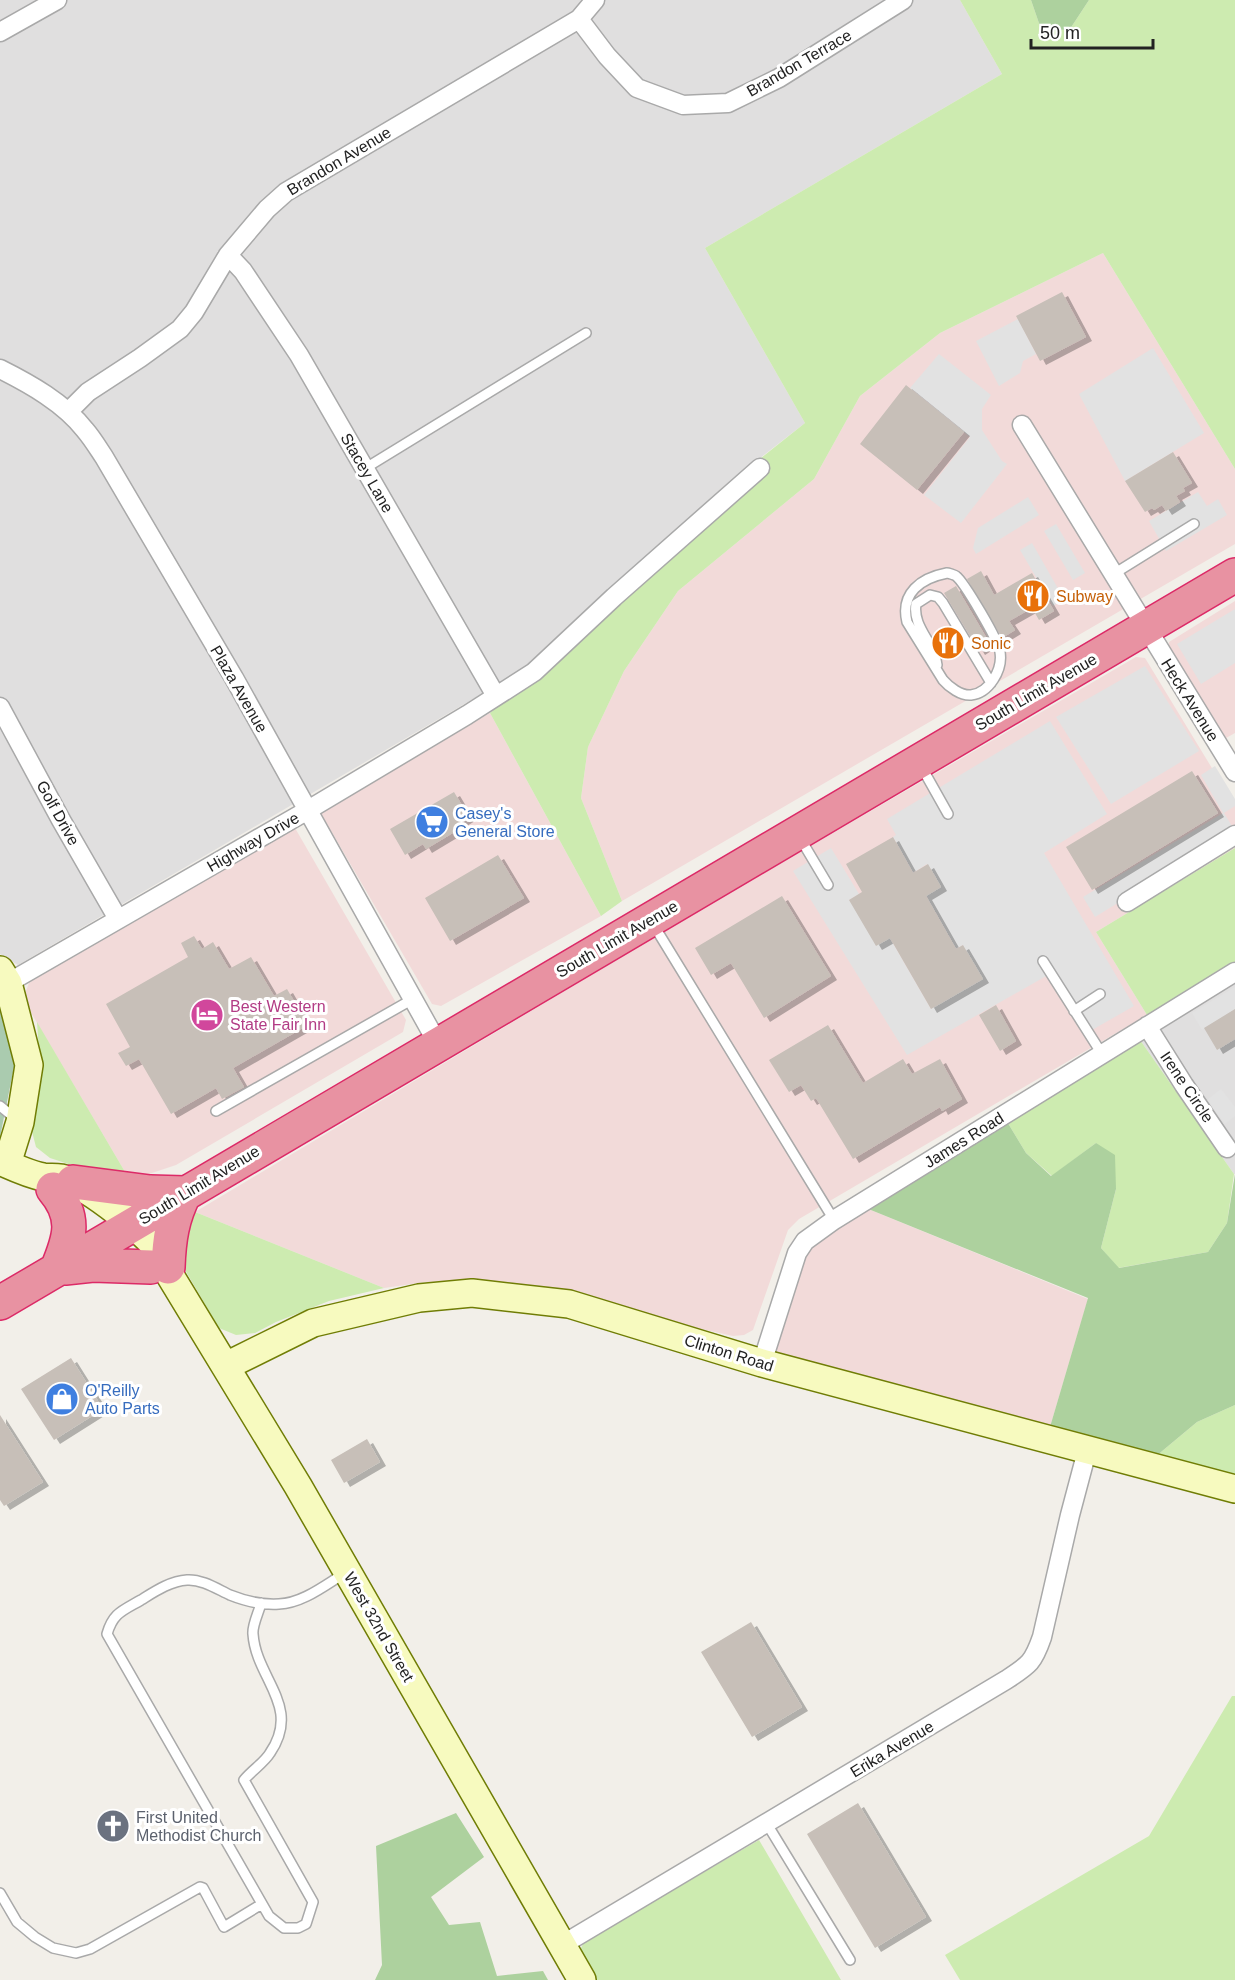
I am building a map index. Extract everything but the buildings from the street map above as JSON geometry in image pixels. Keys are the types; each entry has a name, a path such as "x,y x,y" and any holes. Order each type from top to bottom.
{"highway":[{"name":"South Limit Avenue","path":"0,1303 918,762 993,696 1145,628 1235,575"},
{"path":"57,1183 184,1193 172,1225 164,1271 93,1265 57,1269 65,1250 70,1222 57,1183"}],"street":[{"path":"0,32 57,0"},
{"name":"Brandon Avenue","path":"68,412 88,392 180,329 194,312 228,255 267,208 286,192 579,19 596,0"},
{"name":"Brandon Terrace","path":"579,19 607,56 637,88 683,105 728,104 779,78 903,0"},
{"name":"Stacey Lane","path":"228,255 243,272 299,355 496,696"},
{"name":"Plaza Avenue","path":"0,369 68,412 85,429 104,457 234,678 438,1044"},
{"name":"Heck Avenue","path":"1022,425 1235,772"},
{"name":"Highway Drive","path":"4,976 118,919 308,810 534,672 614,597 760,468"},
{"name":"Golf Drive","path":"0,707 118,919"},
{"path":"1126,902 1235,835"},
{"name":"James Road","path":"762,1363 797,1253 805,1241 834,1220 1235,972"},
{"path":"3,1162 10,1114 29,1065 4,976"},
{"name":"Irene Circle","path":"1147,1026 1227,1148"},
{"name":"West 32nd Street","path":"3,1162 57,1183 85,1208 125,1229 164,1271 226,1366 347,1571 582,1980"},
{"name":"Clinton Road","path":"226,1366 314,1323 419,1298 472,1293 569,1304 762,1363 1235,1489"},
{"name":"Erika Avenue","path":"562,1945 1025,1668 1036,1656 1088,1451"}],"lane":[{"path":"364,469 586,333"},
{"path":"1112,575 1194,524"},
{"path":"947,573 955,575 963,584 996,640 1001,654 994,680 993,696 969,695 949,687 937,671 908,622 905,604 916,586 937,574 947,573"},
{"path":"937,671 938,662 914,613 916,604 930,595 938,597 943,603 993,696"},
{"path":"918,762 948,814"},
{"path":"797,833 828,885"},
{"path":"650,920 834,1220"},
{"path":"1043,961 1102,1054"},
{"path":"1074,1011 1100,994"},
{"path":"216,1111 413,999"},
{"path":"261,1603 253,1632 256,1653 275,1690 283,1716 280,1733 270,1754 244,1780 313,1902 306,1924 298,1928 284,1928 269,1916 107,1634 111,1620 122,1611 161,1587 187,1580 207,1584 252,1602 261,1603 277,1605 294,1602 347,1571"},
{"path":"767,1824 850,1960"},
{"path":"0,1893 17,1922 35,1937 54,1948 76,1953 90,1949 200,1887 203,1888 224,1927 262,1904"}],"shaded area":[{"path":"0,0 960,0 1002,74 705,248 805,423 724,486 526,668 18,965 0,954"},
{"path":"1103,253 1235,469 1235,544 622,901 581,798 588,747 624,671 678,591 814,479 860,396 940,333"},
{"path":"1018,319 1036,354 1023,361 1020,373 999,386 976,341"},
{"path":"1153,348 1204,433 1125,481 1079,394"},
{"path":"939,354 991,395 982,409 982,430 1002,461 1007,464 961,523 924,495 970,437 910,388"},
{"path":"1198,492 1207,506 1218,499 1227,515 1166,551 1149,521"},
{"path":"1028,497 1039,515 976,554 973,548 978,528"},
{"path":"1056,524 1085,573 1073,580 1044,531"},
{"path":"1032,543 1064,599 1053,606 1020,550"},
{"path":"1235,601 1235,733 1226,738 1168,652 1169,642"},
{"path":"1235,609 1235,663 1201,684 1177,644"},
{"path":"1136,657 1145,658 1235,806 1235,848 1096,932 1147,1015 799,1219 788,1230 753,1330 744,1335 733,1336 513,1287 426,1282 384,1288 195,1212 685,919"},
{"path":"1145,666 1199,751 1111,804 1056,717"},
{"path":"490,713 601,916 441,1006 432,1004 320,812"},
{"path":"1050,721 1107,814 1044,853 1134,1006 1092,1030 1055,971 907,1055 793,871 831,848 859,894 849,900 890,938 931,1009 963,945 956,949 926,896 927,864 913,873 893,837 896,835 887,819"},
{"path":"1215,766 1235,799 1235,806 1224,813 1235,831 1095,917 1083,897 1223,813 1201,775"},
{"path":"295,828 406,1020 403,1032 176,1165 143,1176 128,1177 23,999 29,983 47,970"},
{"path":"1235,982 1235,1174 1234,1174 1140,1040"},
{"path":"1235,987 1235,1009 1202,1030 1192,1013"},
{"path":"1221,1089 1235,1107 1235,1116 1225,1124 1207,1100"},
{"path":"861,1206 1088,1299 1050,1427 779,1357 773,1344 803,1244"}],"green space":[{"path":"960,0 1031,0 1042,32 1070,29 1089,0 1235,0 1235,469 1103,253 940,333 860,396 814,479 678,591 624,671 588,747 581,798 622,901 601,916 490,713 756,462 805,423 705,248 1002,74"},
{"path":"1031,0 1089,0 1070,29 1042,32"},
{"path":"1235,848 1235,962 1147,1015 1096,932"},
{"path":"0,1011 8,1030 15,1062 0,1137"},
{"path":"37,1022 128,1177 99,1174 50,1158 36,1147 29,1120 40,1068"},
{"path":"1140,1040 1234,1174 1227,1223 1208,1252 1118,1268 1101,1248 1116,1189 1096,1143 1052,1176 1026,1153 1006,1120"},
{"path":"1006,1120 1026,1153 1051,1176 1096,1143 1115,1155 1116,1189 1101,1248 1119,1268 1208,1252 1227,1223 1235,1174 1235,1405 1197,1422 1155,1457 1050,1427 1088,1298 861,1206"},
{"path":"195,1212 384,1288 329,1301 255,1333 236,1335 219,1328 178,1258 182,1221"},
{"path":"1235,1405 1235,1477 1155,1457 1197,1422"},
{"path":"1232,1696 1235,1696 1235,1980 960,1980 945,1955 1149,1836"},
{"path":"456,1813 484,1857 431,1897 449,1925 480,1922 497,1976 543,1971 548,1980 375,1980 382,1965 376,1846"},
{"path":"759,1840 841,1980 593,1980 578,1954 584,1942"}],"place":[{"name":"Subway","path":"1033,596"},
{"name":"Sonic","path":"948,643"},
{"name":"Casey's General Store","path":"432,822"},
{"name":"Best Western State Fair Inn","path":"207,1015"},
{"name":"O'Reilly Auto Parts","path":"62,1399"},
{"name":"First United Methodist Church","path":"113,1826"}]}
